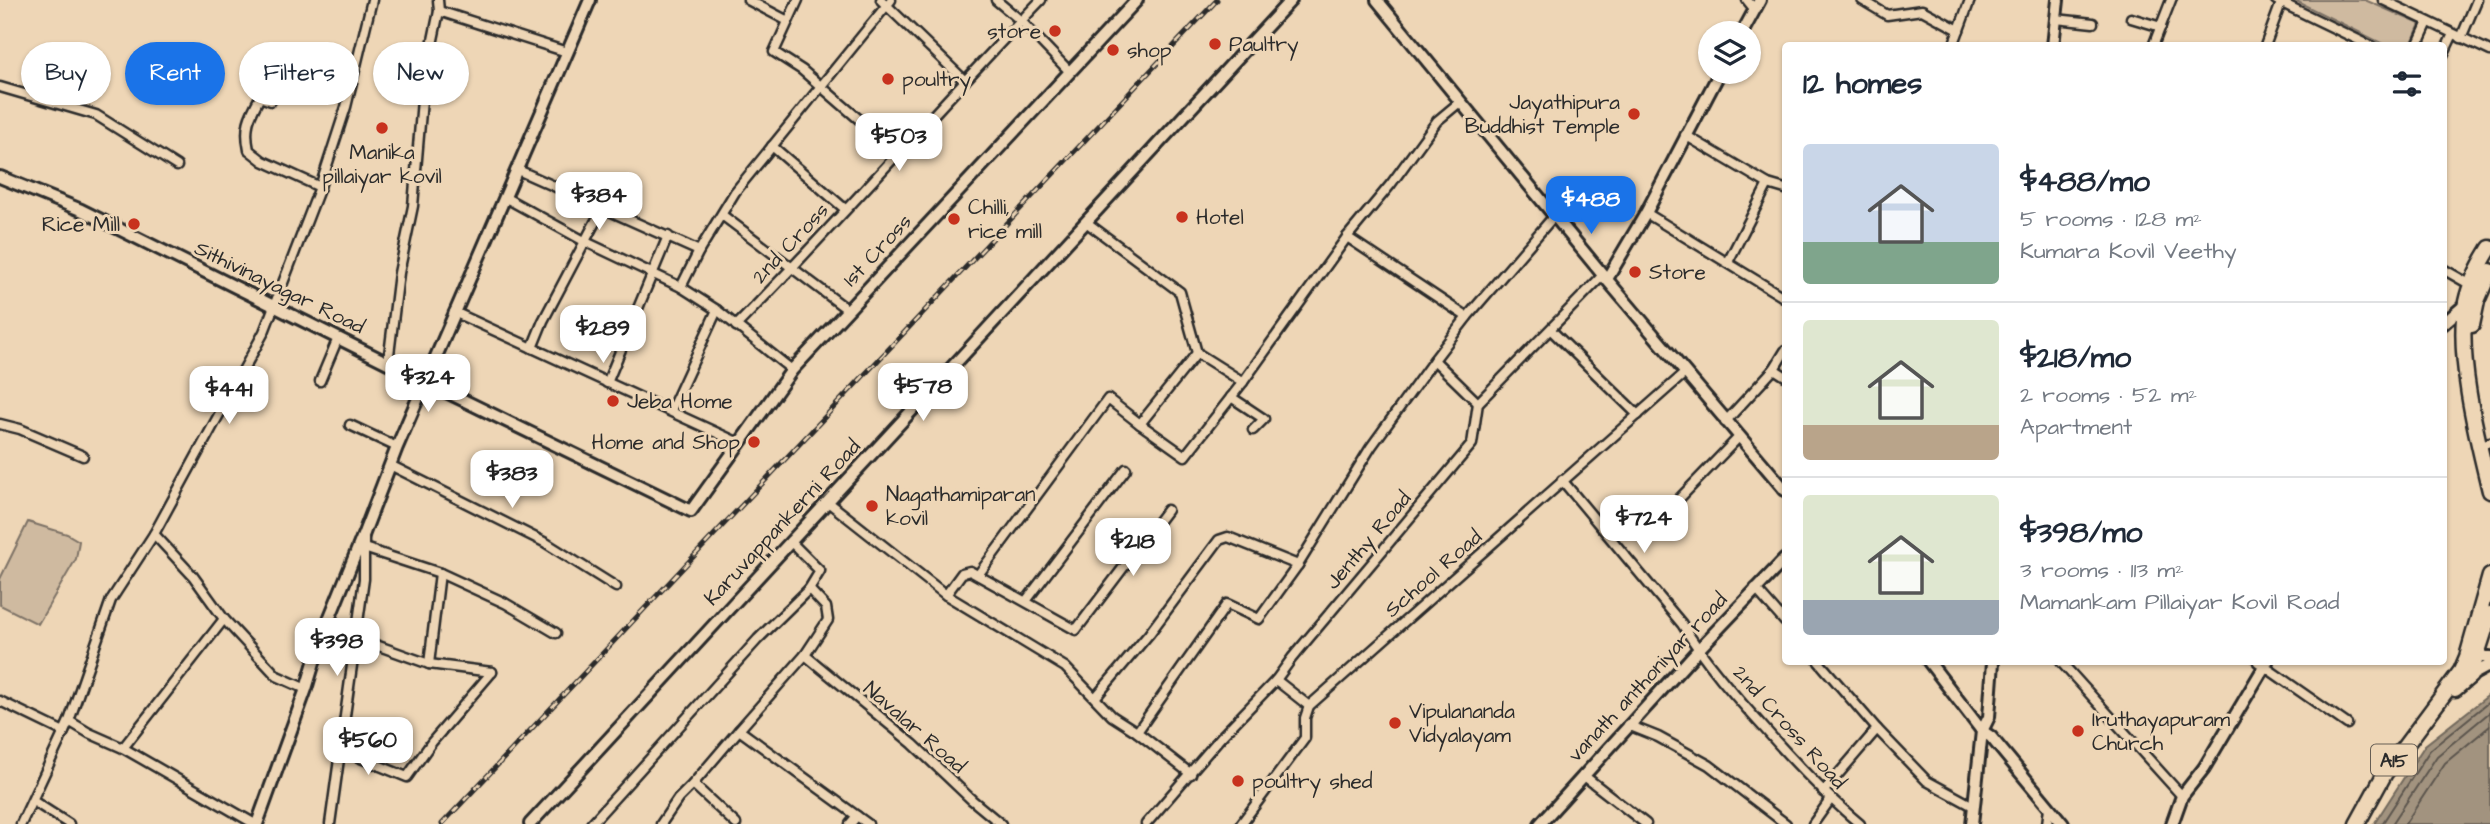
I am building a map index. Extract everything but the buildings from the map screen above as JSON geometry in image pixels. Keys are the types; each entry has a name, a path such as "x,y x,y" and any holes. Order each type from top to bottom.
{"highway":[{"path":"2490,248 2471,285 2466,304 2464,344 2471,401 2490,491"},
{"path":"2489,447 2471,345 2475,309 2490,271"},
{"name":"A15","path":"2483,656 2490,576"},
{"name":"A15","path":"2440,701 2470,676 2483,656 2490,614"},
{"name":"A15","path":"2357,824 2385,774 2418,726 2440,701 2460,671 2483,656"}],"street":[{"path":"21,824 69,721 111,600 154,534 264,332 320,187 346,107 372,0"},
{"path":"388,363 400,273 413,206 423,88 439,11 438,0"},
{"path":"69,721 123,748 256,824 306,689 321,639 397,447 590,0"},
{"path":"748,0 788,21"},
{"path":"798,0 774,51 802,70 898,153"},
{"path":"996,0 1021,21 1070,72"},
{"name":"2nd Cross","path":"736,326 1041,0"},
{"name":"1st Cross","path":"691,511 792,370 1137,0"},
{"name":"Karuvappankerni Road","path":"530,824 1291,0"},
{"path":"1377,0 1738,438 1782,487"},
{"path":"1748,0 1758,5 1749,21"},
{"path":"1862,0 1887,15 1922,10 1959,30"},
{"path":"1954,42 1969,0"},
{"path":"2053,42 2058,0"},
{"path":"2155,42 2171,0"},
{"path":"2383,0 2490,51"},
{"path":"2447,50 2477,0"},
{"path":"681,287 699,251 736,191 821,88 886,1 965,81"},
{"path":"2266,42 2279,1 2363,42"},
{"path":"439,11 567,52"},
{"path":"2131,18 2161,27"},
{"path":"2056,19 2093,23"},
{"path":"2419,42 2428,22"},
{"path":"1434,360 1478,403 1605,277 1646,213 1713,84"},
{"path":"0,88 96,115 177,166"},
{"path":"978,575 1108,399 1185,456 1243,382 1347,236 1391,184 1437,121 1461,101"},
{"path":"256,105 246,132 249,150 264,161 320,187"},
{"path":"1685,135 1769,184 1782,188"},
{"path":"772,146 845,209"},
{"path":"518,170 699,251"},
{"name":"Sithivinayagar Road","path":"0,177 81,210 691,511"},
{"path":"1728,262 1769,184"},
{"path":"506,198 586,242 681,287 717,310 792,370"},
{"path":"531,348 542,321 602,209"},
{"path":"1646,213 1782,296"},
{"path":"722,215 848,310"},
{"path":"1137,732 1227,604 1259,619 1298,565 1371,447 1434,360 1467,317 1554,216"},
{"path":"1086,222 1180,292 1197,353 1243,382"},
{"path":"607,383 668,236"},
{"path":"1347,236 1467,317"},
{"path":"2447,271 2471,285"},
{"path":"2447,321 2466,304"},
{"path":"671,410 717,310"},
{"path":"454,312 738,443"},
{"path":"1551,330 1638,415"},
{"path":"320,381 338,338"},
{"path":"1140,425 1197,353"},
{"path":"1725,422 1774,369 1782,356"},
{"path":"1774,369 1782,374"},
{"name":"School Road","path":"1309,706 1685,373"},
{"path":"1231,397 1264,419 1253,430"},
{"name":"Jenthy Road","path":"1146,824 1221,737 1276,680 1472,444 1478,403"},
{"path":"0,424 20,429 83,456"},
{"path":"350,425 397,447"},
{"path":"1678,500 1738,438"},
{"path":"390,465 546,543 616,587"},
{"path":"1026,601 1126,469"},
{"name":"2nd Cross Road","path":"1562,480 1682,624 1698,650 1740,701 1830,800 1860,824"},
{"path":"828,502 946,595 1065,667 1112,716 1191,774"},
{"path":"946,595 962,573 970,571 1076,630 1167,510"},
{"path":"330,824 364,579 364,533"},
{"path":"154,534 193,576 224,619 277,676 306,689"},
{"path":"1095,698 1149,634 1219,540 1228,537 1298,565"},
{"path":"591,824 758,639 809,589 820,571 790,541"},
{"path":"364,548 440,573 505,603 556,633"},
{"name":"vanath anthoniyar road","path":"1540,824 1628,725 1782,562"},
{"path":"429,664 440,573"},
{"path":"661,824 678,799 805,656 828,620 826,607 809,589"},
{"path":"1755,589 1782,619"},
{"path":"123,748 224,619"},
{"path":"341,750 407,778 432,743 492,672 429,664 376,645 357,635"},
{"name":"Navalar Road","path":"805,656 913,744 972,800 1002,824"},
{"path":"1822,665 1927,781 1973,806"},
{"path":"1932,665 2063,824"},
{"path":"1972,824 1984,728 1989,717 1993,665"},
{"path":"2065,665 2182,796"},
{"path":"2172,824 2182,796 2204,768 2262,665"},
{"path":"2266,665 2347,724"},
{"path":"1241,824 1305,738 1305,718 1309,706 1276,680"},
{"path":"0,701 64,732"},
{"path":"1628,725 1658,737 1709,765 1786,824"},
{"path":"1824,792 1877,729"},
{"path":"739,730 868,824"},
{"path":"1583,775 1646,824"},
{"path":"694,783 736,824"},
{"path":"1812,824 1830,800"},
{"path":"33,801 69,824"},
{"path":"2047,824 2049,808"},
{"path":"850,824 857,816"}],"shaded area":[{"path":"2294,0 2365,0 2420,24 2412,42 2379,42"},
{"path":"28,522 67,534 79,541 76,559 38,624 0,605 0,579"}],"water":[{"path":"2490,694 2490,824 2374,824 2425,745"}],"railway":[{"path":"442,824 1217,0"}],"place":[{"name":"store","path":"1055,31"},
{"name":"Paultry","path":"1215,44"},
{"name":"shop","path":"1113,50"},
{"name":"poultry","path":"888,79"},
{"name":"Jayathipura Buddhist Temple","path":"1634,114"},
{"name":"Manika pillaiyar kovil","path":"382,128"},
{"name":"Hotel","path":"1182,217"},
{"name":"Chilli, rice mill","path":"954,219"},
{"name":"Rice Mill","path":"134,224"},
{"name":"Store","path":"1635,272"},
{"name":"Jeba Home","path":"613,401"},
{"name":"Home and Shop","path":"754,442"},
{"name":"Nagathamiparan kovil","path":"872,506"},
{"name":"Vipulananda Vidyalayam","path":"1395,723"},
{"name":"Iruthayapuram Church","path":"2078,731"},
{"name":"poultry shed","path":"1238,781"}]}
